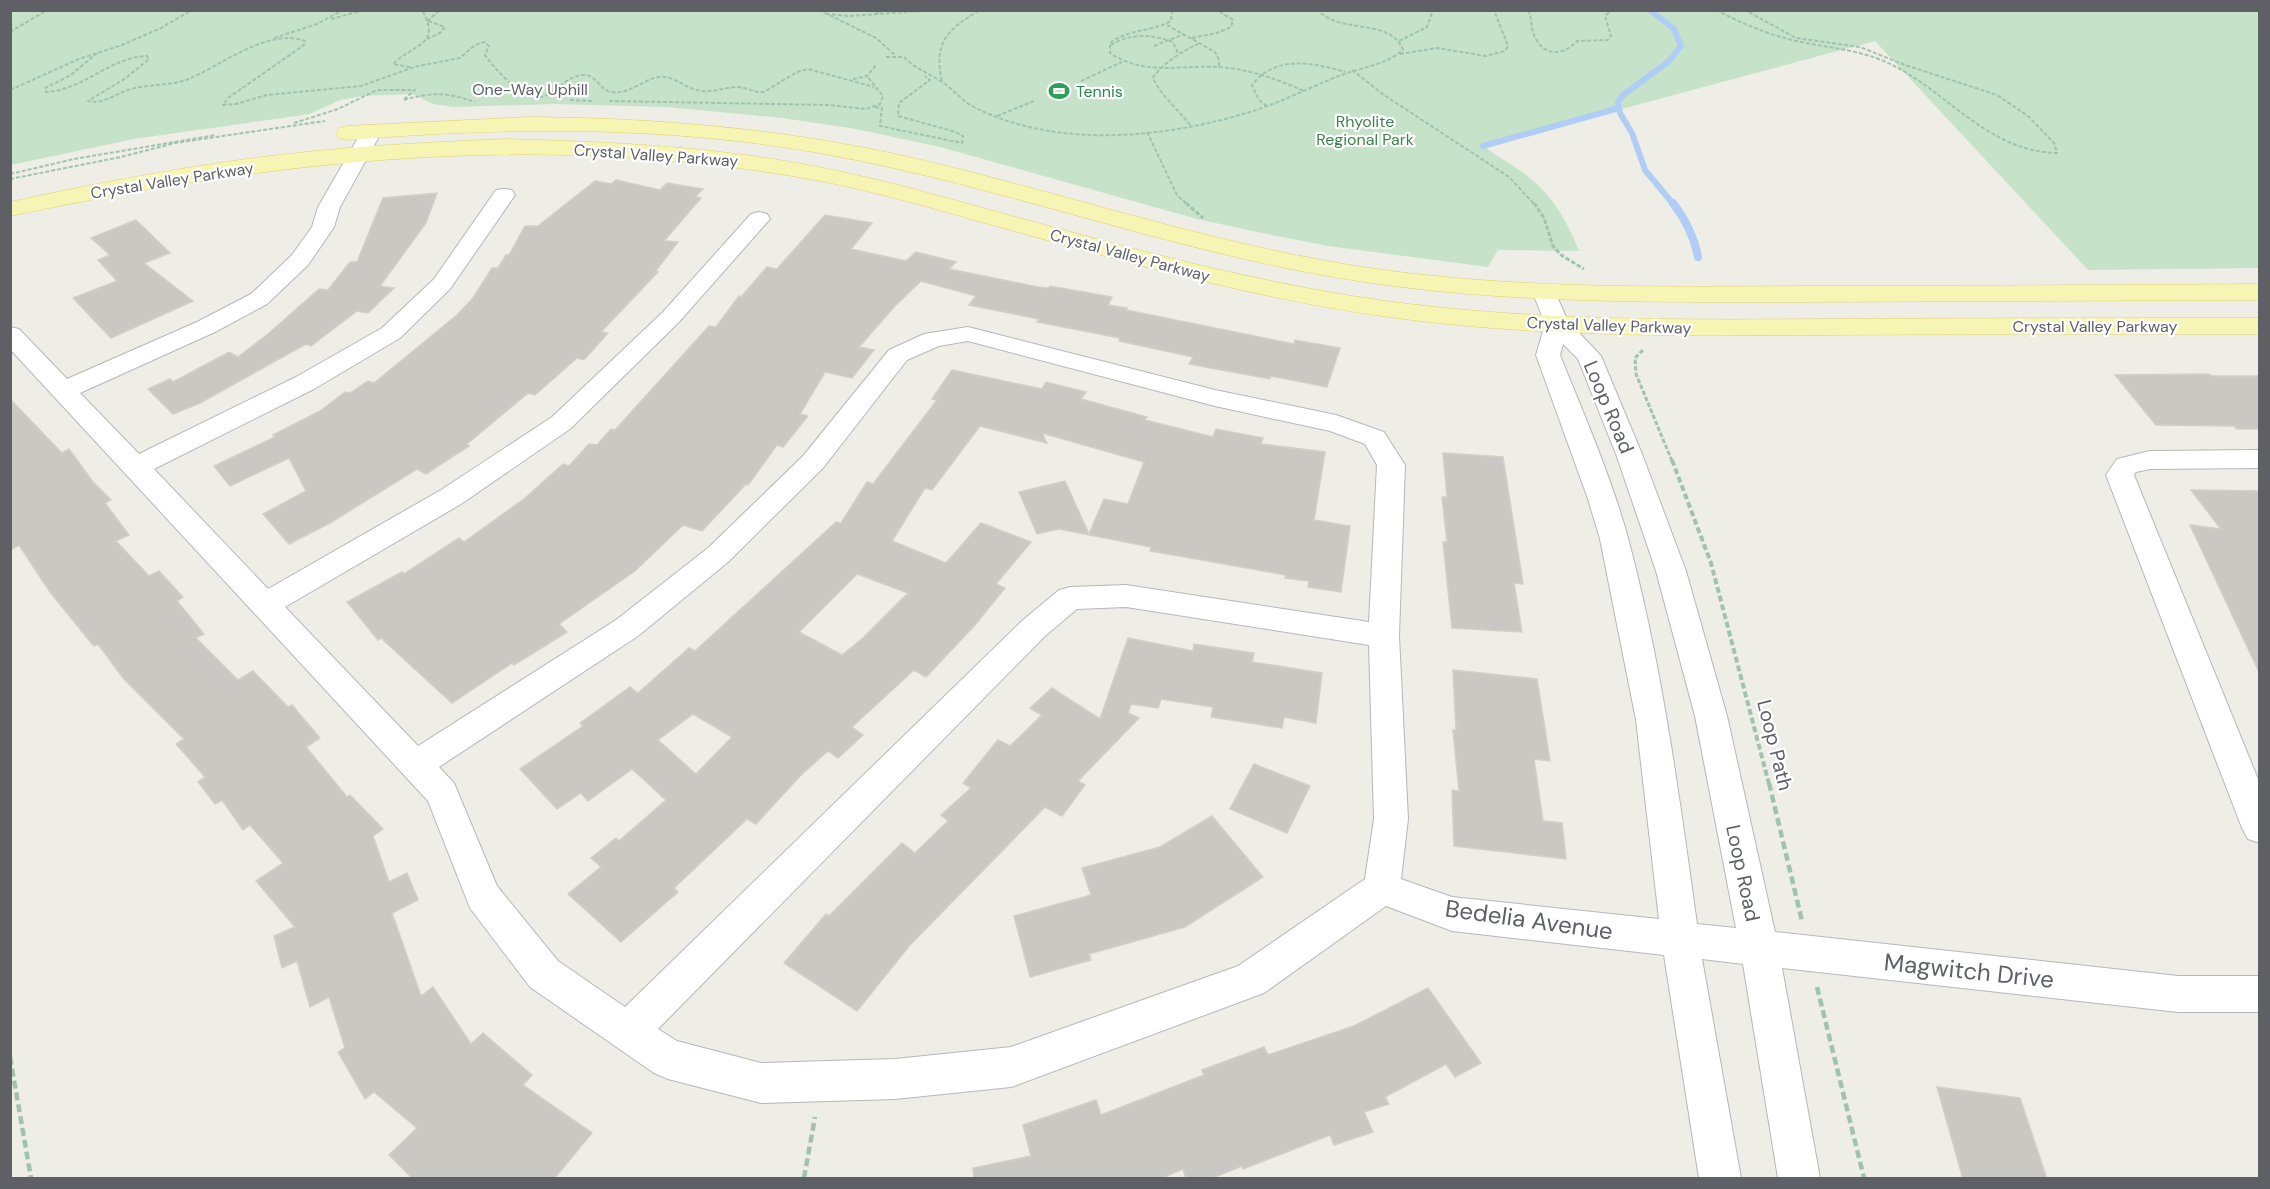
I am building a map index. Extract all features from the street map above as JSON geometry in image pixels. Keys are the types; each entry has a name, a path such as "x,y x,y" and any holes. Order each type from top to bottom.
{"main road":[{"name":"Crystal Valley Parkway","path":"316,136 468,125 577,124 676,129 779,139 929,170 1161,232 1284,261 1357,274 1469,287 1545,293 2259,292"},
{"name":"Crystal Valley Parkway","path":"180,155 268,142"},
{"name":"Crystal Valley Parkway","path":"10,209 163,180 284,162 359,155 475,148 561,148 657,152 807,171 902,193 1170,266 1278,291 1470,319 1648,328 2259,326"}],"street":[{"path":"64,390 206,327 259,299 300,260 323,227 329,207 372,131"},
{"path":"136,467 305,383 391,333 442,284 504,195"},
{"path":"266,604 451,497 561,423 671,317 759,219"},
{"path":"1545,293 1557,324"},
{"name":"Loop Road","path":"1720,1179 1680,938 1652,720 1614,539 1602,499 1548,355 1557,324 1589,356 1629,454 1671,571 1711,716 1759,947 1799,1179"},
{"path":"10,334 442,793 483,896 544,974 668,1059 760,1083 895,1079 1011,1067 1250,980 1382,888 1391,819 1384,636 1391,465 1375,438 1336,424 1215,398 968,334 933,339 898,355 813,462 718,555 627,628 417,764"},
{"path":"2259,459 2150,460 2127,465 2120,475 2259,828"},
{"path":"627,1032 1034,628 1070,598 1126,596 1384,636"},
{"name":"Bedelia Avenue","path":"1382,888 1452,914 1680,938"},
{"name":"Magwitch Drive","path":"1680,938 2178,994 2259,994"}],"path":[{"path":"10,32 47,10"},
{"path":"10,90 161,28 192,10"},
{"path":"327,20 343,10"},
{"path":"97,53 70,75 45,88 46,92 78,86 128,60 142,55 147,56 149,59 138,69 88,101 98,102 130,89 187,79 239,52 327,20 364,10"},
{"path":"414,67 393,64 400,56 420,48 427,39 429,31 422,10"},
{"path":"427,21 440,10"},
{"path":"819,10 876,38 895,55"},
{"path":"866,16 886,10"},
{"path":"900,14 911,10"},
{"path":"826,14 866,16 937,10"},
{"path":"943,82 937,64 941,41 954,27 980,10"},
{"path":"1108,48 1115,38 1124,34 1155,29 1166,24 1171,21 1173,11 1178,10"},
{"path":"1192,38 1217,33 1231,27 1233,20 1217,10"},
{"path":"1318,10 1321,16 1336,23 1374,29 1399,41 1403,46 1399,54"},
{"path":"1399,41 1426,29 1430,25 1433,10"},
{"path":"917,69 943,82 962,100 997,116 1032,126 1072,132 1147,132 1190,125 1267,106 1346,72 1399,54 1437,48 1486,56 1505,51 1508,46 1494,10"},
{"path":"1528,10 1533,16 1533,34 1543,47 1558,52 1567,52 1577,41 1608,40 1611,36 1605,16 1612,10"},
{"path":"1716,10 1746,25 1782,38 1842,48 1879,59 1914,78 1970,119 2009,142 2042,153 2056,153 2054,143 2028,116 1997,94 1905,65 1860,47 1796,38 1745,10"},
{"path":"427,21 445,27 440,33 427,39"},
{"path":"1166,24 1215,52 1219,60 1219,67"},
{"path":"1148,36 1155,29"},
{"path":"1154,46 1184,34"},
{"path":"1108,48 1119,40 1148,36 1168,40 1176,45 1178,52"},
{"path":"271,40 294,37 305,41 298,50 228,98 222,105 236,104 267,95 361,86 414,67 460,58 475,45 484,42 489,46 485,55 487,59 496,65 507,80 524,94 532,97 546,96 567,79 583,75 595,78 605,90 612,92 633,89 654,78 665,77 675,78 696,90 709,91 738,87 759,92 776,87 795,73 808,69 874,87"},
{"path":"1190,125 1174,104 1155,86 1152,78 1158,68 1173,61 1178,52 1198,44"},
{"path":"1108,48 1110,53 1122,62 1158,68 1219,67 1261,75 1305,91"},
{"path":"875,107 882,108 880,126 955,144 962,143 963,136 957,132 898,116 896,110 899,101 925,88 930,80 903,57 895,55 886,57"},
{"path":"1081,81 1122,62"},
{"path":"1267,106 1259,100 1252,89 1254,80 1280,66 1301,64 1324,66 1346,72"},
{"path":"850,80 867,76 876,65"},
{"path":"1352,70 1384,95 1509,177 1530,198 1544,218 1553,246 1561,255 1586,270"},
{"path":"867,76 883,96 880,104 875,107"},
{"name":"One-Way Uphill","path":"10,174 164,142 297,123 338,109 377,90 415,90 403,100 428,93 449,93 476,103"},
{"name":"One-Way Uphill","path":"562,100 875,107"},
{"name":"One-Way Uphill","path":"527,101 545,101"},
{"path":"997,116 1034,101"},
{"path":"1147,132 1177,195 1206,220"},
{"name":"Loop Path","path":"1646,349 1638,353 1635,358 1635,374 1691,506 1711,563 1754,719 1864,1179"},
{"path":"10,1057 31,1179"},
{"path":"804,1179 822,1081"}],"green space":[{"name":"Rhyolite Regional Park","path":"10,11 2259,11 2259,268 2088,270 1875,41 1484,146 1541,188 1563,217 1579,251 1498,250 1488,267 1328,246 1197,219 940,147 856,129 782,118 666,107 555,104 453,107 433,104 412,94 362,96 340,100 310,114 134,139 11,165"}],"building":[{"path":"616,180 660,190 667,183 703,189 695,197 701,198 664,241 678,242 655,272 658,272 601,332 608,333 584,360 577,358 535,395 528,393 467,444 469,446 426,474 417,469 330,523 289,544 263,514 306,491 289,458 230,486 214,466 275,437 273,435 320,411 345,392 350,393 368,381 374,383 457,315 473,298 492,268 498,268 506,255 509,255 525,226 538,226 595,181 611,184"},
{"path":"437,193 426,223 380,286 394,288 368,313 357,311 311,346 306,344 200,403 173,414 148,389 170,379 173,382 229,352 238,357 319,289 328,290 350,262 357,262 383,198"},
{"path":"825,215 872,223 851,249 906,261 916,252 956,262 949,269 1038,287 1049,288 1050,286 1112,297 1108,305 1127,308 1126,310 1294,344 1295,340 1340,348 1327,387 1271,376 1270,379 1189,364 1193,357 1119,341 1120,338 1037,322 1039,319 969,305 976,296 921,281 894,307 859,347 874,350 852,378 825,372 800,414 808,416 783,447 777,445 748,485 746,484 702,531 683,525 635,571 559,624 567,632 514,665 512,663 452,703 381,638 378,640 347,602 402,572 404,574 459,538 464,542 524,499 563,464 569,466 589,444 597,445 611,429 615,430 709,326 716,327 739,296 741,297 767,267 777,269"},
{"path":"136,220 170,253 144,263 193,301 111,338 73,298 117,281 98,260 110,255 91,238"},
{"path":"952,370 1042,389 1046,382 1086,392 1081,399 1147,417 1145,420 1213,437 1216,429 1263,438 1261,444 1325,452 1314,520 1350,526 1341,592 1308,587 1309,581 1285,578 1286,575 1150,551 1151,547 1059,529 1037,534 1019,492 1065,481 1089,534 1104,499 1128,504 1144,462 1042,433 1047,443 980,426 932,490 925,488 892,541 946,563 981,523 1031,542 996,584 1005,588 975,625 926,677 914,670 852,727 863,735 838,758 828,751 802,774 756,824 747,819 674,888 678,892 621,942 568,894 601,867 591,858 616,838 619,841 666,800 632,769 588,801 581,793 557,809 520,769 583,726 580,723 630,687 638,693 689,648 695,651 836,522 841,523 867,482 873,484 937,400 932,399","holes":["857,574 908,593 863,638 842,655 799,632","693,714 732,737 696,774 658,740"]},
{"path":"2209,374 2211,376 2259,376 2259,429 2237,429 2234,426 2156,425 2115,375"},
{"path":"10,399 62,453 69,449 93,482 111,500 105,503 129,535 116,541 149,576 159,571 183,597 177,601 204,634 196,638 238,680 253,671 288,707 292,705 320,738 306,747 347,797 350,795 383,829 373,836 389,882 407,873 418,900 392,913 421,996 433,987 471,1044 483,1033 532,1075 523,1085 592,1133 554,1179 413,1179 389,1155 417,1128 374,1092 365,1099 338,1052 345,1048 329,997 310,1007 297,961 282,968 274,936 295,927 256,881 283,863 250,825 243,830 222,800 215,804 198,782 205,777 176,744 184,739 123,678 98,644 94,646 88,639 50,592 19,545 10,550"},
{"path":"1443,453 1503,457 1523,584 1514,583 1522,632 1452,628 1443,542 1447,542 1442,497 1447,497"},
{"path":"2191,490 2259,491 2259,672 2190,525 2221,529"},
{"path":"1128,638 1193,651 1194,644 1254,653 1252,662 1322,673 1316,723 1284,717 1282,728 1211,717 1213,707 1161,699 1158,708 1131,704 1128,713 1139,718 1078,781 1085,785 1062,816 1045,807 910,945 857,1011 784,963 826,914 829,916 902,843 915,853 948,821 941,815 971,788 963,783 998,740 1010,746 1042,715 1030,708 1052,688 1100,719"},
{"path":"1453,670 1537,679 1550,761 1534,759 1543,821 1562,823 1566,859 1454,846 1452,790 1459,791 1453,730 1456,730"},
{"path":"1254,764 1310,786 1287,833 1230,809"},
{"path":"1212,816 1263,877 1185,927 1089,954 1091,960 1030,977 1014,916 1091,895 1082,868 1160,847"},
{"path":"1428,988 1481,1063 1455,1077 1446,1064 1385,1097 1389,1104 1364,1112 1373,1132 1334,1145 1330,1135 1243,1169 1242,1166 1210,1179 1186,1179 1183,1169 1160,1179 974,1179 973,1168 1031,1156 1023,1125 1096,1100 1101,1115 1204,1075 1202,1070 1264,1047 1268,1055 1354,1026"},
{"path":"1937,1087 2020,1098 2047,1179 1963,1179"}],"waterway":[{"path":"1650,10 1674,29 1681,46 1669,61 1622,96 1618,102 1620,113 1632,133 1645,170 1674,205"},
{"path":"1483,146 1619,108"},
{"path":"1673,203 1689,228 1698,257"}],"place":[{"name":"Tennis","path":"1059,91"}]}
